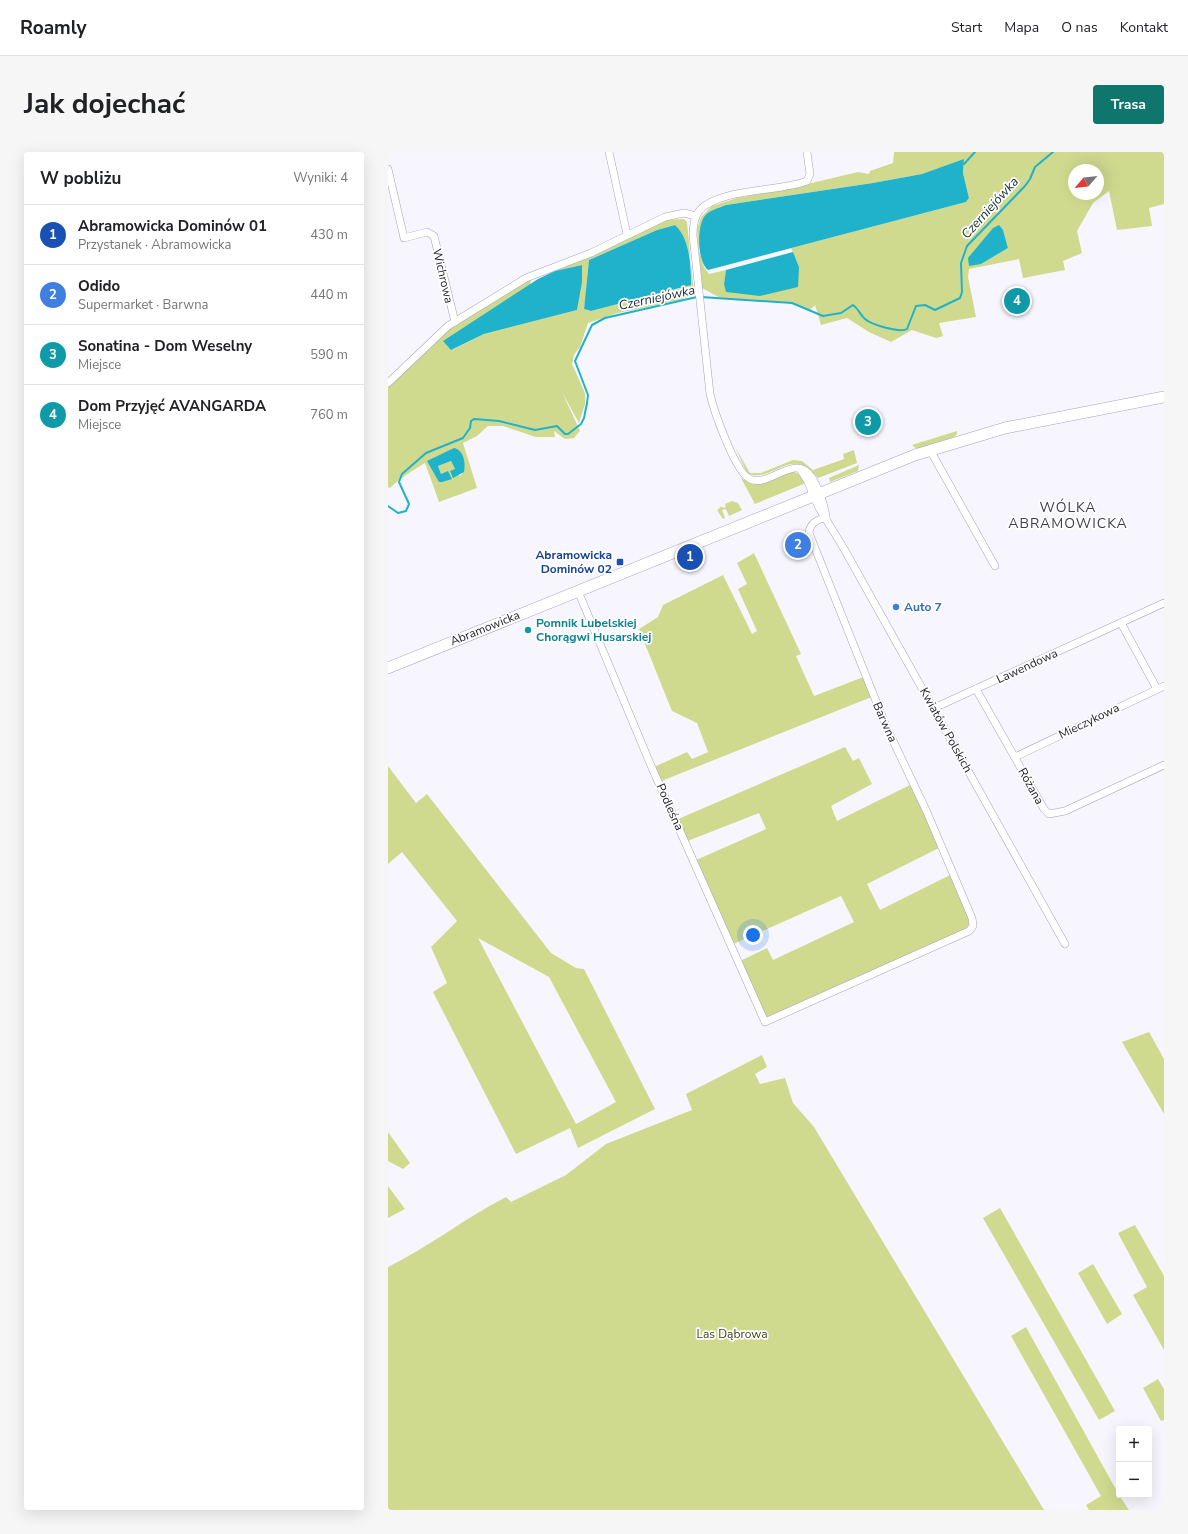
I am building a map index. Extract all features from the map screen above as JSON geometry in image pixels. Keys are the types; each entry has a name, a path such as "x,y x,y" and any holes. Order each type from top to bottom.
{"main road":[{"name":"Abramowicka","path":"388,668 816,494 930,450 1005,428 1164,397"}],"street":[{"path":"608,152 627,234"},
{"path":"388,383 441,333 455,322 526,278 591,253 627,234 669,215 684,213 696,216 706,205 717,199 806,182 810,176 807,152"},
{"name":"Wichrowa","path":"388,168 404,238 427,232 434,236 455,322"},
{"name":"Kwiatów Polskich","path":"696,216 693,235 710,394 716,415 742,472 748,478 757,480 791,468 800,469 805,476 816,494 826,517 1065,944"},
{"path":"930,450 934,460 995,566"},
{"name":"Barwna","path":"765,1022 969,931 973,926 972,918 926,810 886,726 809,533 810,527 813,523 826,517"},
{"name":"Podleśna","path":"578,590 652,766 765,1022"},
{"name":"Lawendowa","path":"934,708 1164,603"},
{"path":"1121,623 1160,688"},
{"name":"Mieczykowa","path":"1015,757 1160,688"},
{"name":"Różana","path":"976,689 1044,809 1049,814 1065,811 1164,765"}],"green space":[{"path":"894,152 1164,152 1164,204 1149,208 1152,226 1117,230 1109,191 1104,195 1104,164 1068,164 1068,200 1097,200 1093,203 1077,231 1082,253 1063,261 1065,270 1023,278 1019,259 969,269 968,277 976,317 939,323 943,336 936,338 912,330 891,342 869,332 847,318 821,325 815,305 809,311 792,303 722,299 702,288 697,229 701,217 712,206 737,198 782,190 858,172 869,174 870,171 893,163","holes":["964,160 963,173 969,198 966,202 791,248 799,267 724,284 726,270 709,274 704,267 699,250 713,210 726,205 873,183 922,174","1003,230 1008,248 981,264"]},
{"path":"684,219 687,222 694,294 680,300 618,313 588,323 580,347 574,355 572,364 585,393 585,404 579,423 562,392 580,431 574,438 565,439 554,431 555,437 536,437 503,426 488,426 477,436 463,443 477,488 439,502 425,463 390,488 388,487 388,386 446,331 532,278 530,285 452,350 484,334 577,310 582,265 555,271 555,268 666,220","holes":["675,225 685,240 691,266 691,274 685,287 591,311 584,309 589,260 657,230","460,452 464,468 464,471 460,476 451,461 438,466 441,474 428,461"]},
{"path":"957,431 957,434 954,437 917,449 912,445"},
{"path":"735,447 750,473 761,473 793,460 802,461 813,470 844,459 843,454 854,450 857,463 818,478 807,467 798,464 783,466 762,475 754,475 747,473"},
{"path":"859,465 858,471 830,482 829,478"},
{"path":"794,472 801,475 806,483 755,504 741,478 749,482 762,483 780,475"},
{"path":"732,501 738,503 742,510 729,516 726,509 722,510 725,518 723,519 717,510 721,507 720,506 724,508 726,506 725,504"},
{"path":"754,553 801,654 796,656 814,696 866,676 874,696 659,782 652,768 687,752 692,759 708,752 697,723 672,711 639,629 658,617 663,605 723,575 752,634 757,631 738,589 747,584 737,563"},
{"path":"845,747 853,761 859,758 872,784 831,806 837,821 914,783 941,847 867,884 880,910 952,874 973,926 765,1022 738,962 767,948 773,960 854,922 841,896 731,945 694,861 766,829 759,813 685,842 676,820"},
{"path":"388,766 416,803 427,794 551,953 576,968 584,969 655,1109 578,1148 570,1128 516,1154 433,992 447,983 431,947 457,921 402,852 388,864","holes":["478,938 549,977 616,1102 576,1124"]},
{"path":"1149,1032 1164,1059 1164,1114 1122,1042"},
{"name":"Las Dąbrowa","path":"762,1055 767,1067 755,1074 760,1084 785,1078 793,1103 814,1127 1044,1510 388,1510 388,1267 418,1251 476,1214 506,1197 511,1202 566,1175 606,1144 692,1110 686,1094"},
{"path":"388,1132 410,1163 403,1169 388,1161"},
{"path":"388,1186 405,1209 388,1218"},
{"path":"1000,1208 1115,1411 1099,1420 983,1218"},
{"path":"1135,1225 1164,1276 1164,1350 1133,1295 1147,1287 1118,1233"},
{"path":"1093,1264 1122,1314 1107,1324 1078,1273"},
{"path":"1026,1327 1116,1490 1116,1498 1121,1498 1129,1510 1089,1510 1086,1505 1101,1496 1011,1336"},
{"path":"1158,1379 1164,1389 1164,1420 1161,1421 1143,1388"}],"water":[{"path":"964,159 963,173 969,198 966,202 708,270 704,266 699,244 700,229 704,217 717,208 726,205 873,183 922,174"},
{"path":"675,225 684,237 687,245 691,269 691,285 591,311 584,309 589,260 657,230"},
{"path":"999,225 1003,230 1008,248 981,264 969,266 968,258 993,228"},
{"path":"793,252 799,267 798,287 760,296 726,292 724,284 726,270"},
{"path":"582,265 582,282 577,310 484,334 451,350 443,341 538,279 555,271"},
{"path":"454,448 460,451 464,458 464,472 453,478 450,471 455,469 451,461 438,466 441,474 448,471 452,479 439,482 427,461"}],"waterway":[{"path":"964,164 975,152"},
{"name":"Czerniejówka","path":"701,297 792,303 823,316 841,313 853,305 865,319 874,324 898,330 907,329 916,306 925,305 935,310 960,298 962,292 961,263 967,246 1025,186 1035,167 1053,152"},
{"name":"Czerniejówka","path":"388,506 398,513 406,511 409,504 399,482 402,474 426,453 463,438 470,428 471,421 474,419 499,421 535,430 557,426 565,434 568,434 581,424 584,418 588,395 575,361 592,325 605,318 697,297"}],"place":[{"name":"Dom Przyjęć AVANGARDA","path":"1017,301"},
{"name":"Sonatina - Dom Weselny","path":"868,422"},
{"name":"Odido","path":"798,545"},
{"name":"Abramowicka Dominów 01","path":"690,557"},
{"name":"Abramowicka Dominów 02","path":"620,562"},
{"name":"Auto 7","path":"896,607"},
{"name":"Pomnik Lubelskiej Chorągwi Husarskiej","path":"528,630"}],"district":[{"name":"WÓLKA ABRAMOWICKA","path":"1068,516"}]}
